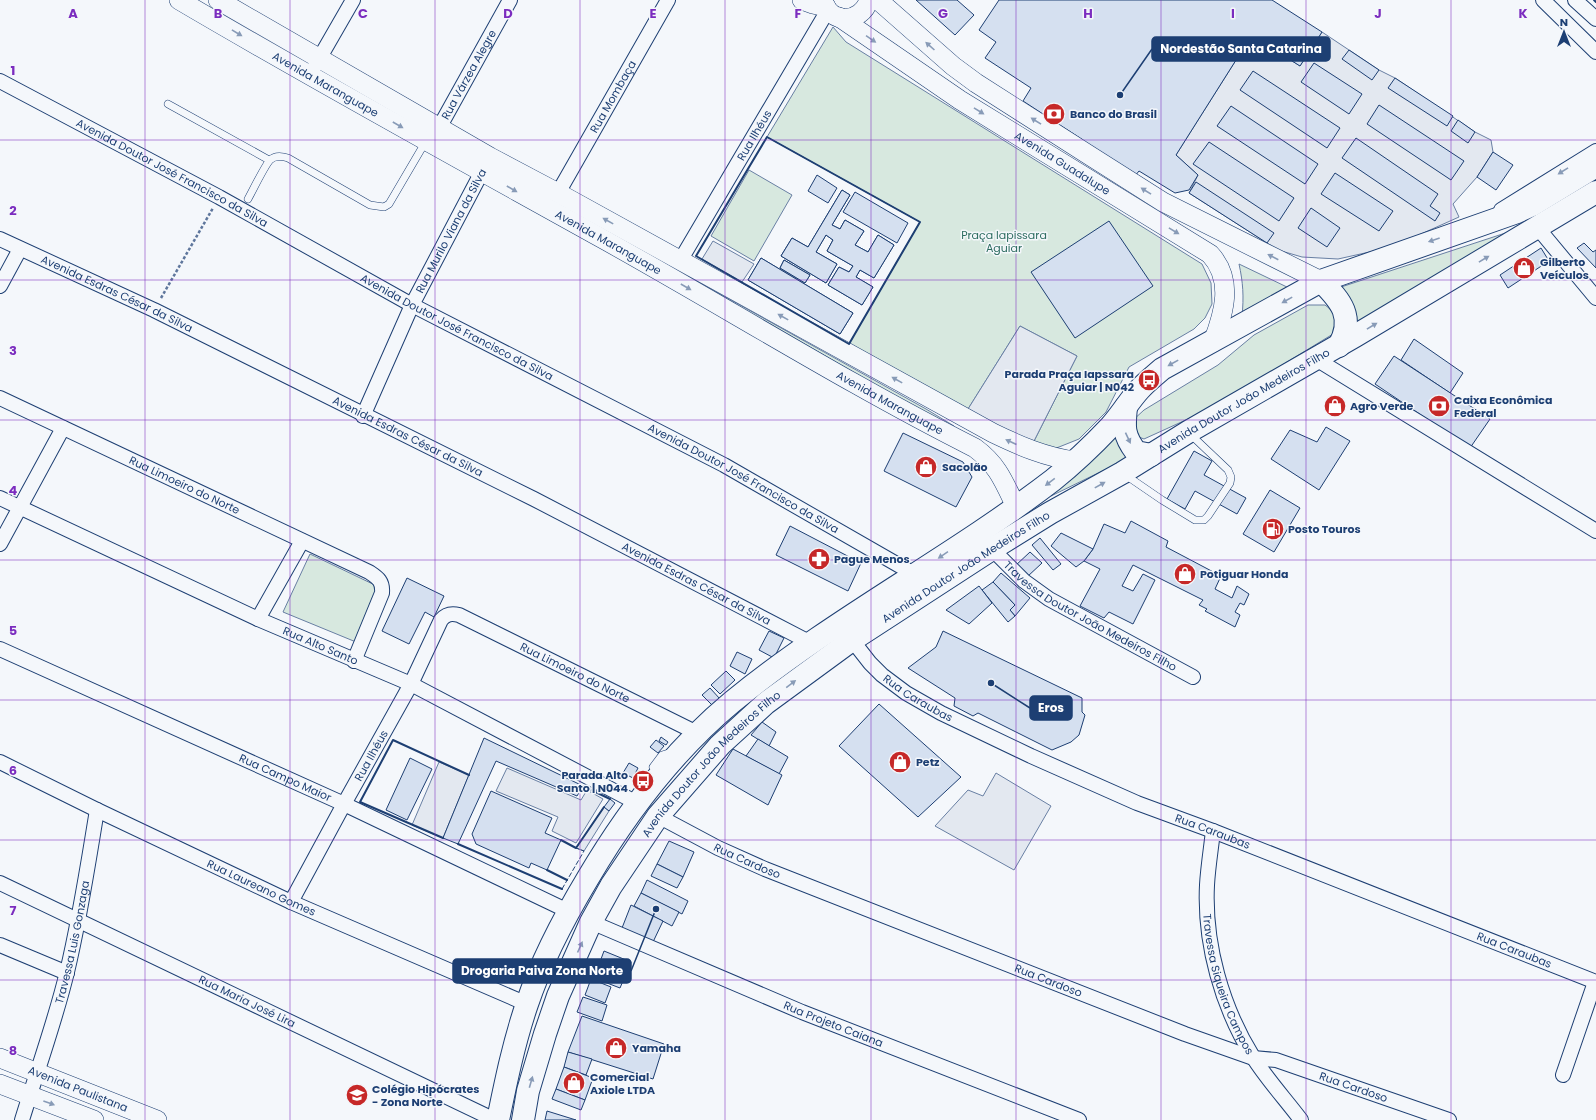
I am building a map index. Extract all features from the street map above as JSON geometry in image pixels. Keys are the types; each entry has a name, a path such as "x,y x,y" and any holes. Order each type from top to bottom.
{"main road":[{"name":"Avenida Maranguape","path":"218,0 314,67 426,141 558,193 970,420 1028,450 1059,459 1075,461"},
{"name":"Avenida Guadalupe","path":"802,0 829,9 960,100 1210,254 1217,261 1221,269 1224,302 1222,316 1213,342"},
{"path":"829,9 845,18 858,15 863,11 869,0"},
{"name":"Avenida Guadalupe","path":"878,0 932,49 965,75 1163,202 1321,281"},
{"name":"Avenida Maranguape","path":"190,3 314,67 439,128 486,164 603,239 774,338 975,448 987,457 1002,478 1016,507"},
{"name":"Avenida Doutor João Medeiros Filho","path":"498,1120 516,1042 527,1004 555,937 568,911 641,793 697,733 747,690 811,644 1016,507 1054,478 1075,461 1111,426 1141,388 1162,369 1321,281 1526,208 1596,166"},
{"path":"1096,183 1111,185 1152,210 1158,208 1163,202"},
{"name":"Avenida Doutor João Medeiros Filho","path":"523,1120 528,1091 558,996 591,922 611,886 658,816 720,745 766,702 852,640 1050,513 1122,473 1188,432 1339,346 1596,192"},
{"path":"603,239 613,239 624,242 666,265 674,265 680,261"},
{"path":"1321,281 1336,297 1344,309 1346,320 1344,337 1339,346"},
{"path":"1126,407 1125,433 1128,439 1136,452 1151,455"},
{"path":"959,440 970,420"},
{"name":"Avenida Paulistana","path":"0,1058 157,1120"},
{"name":"Avenida Paulistana","path":"0,1084 94,1120"}],"street":[{"path":"314,67 353,0"},
{"name":"Rua Várzea Alegre","path":"439,128 510,0"},
{"name":"Rua Mombaça","path":"558,193 668,0"},
{"path":"1543,0 1596,52"},
{"path":"1575,0 1596,19"},
{"name":"Rua Ilhéus","path":"680,261 829,9"},
{"name":"Avenida Doutor José Francisco da Silva","path":"0,80 219,197 412,305 724,465 914,574"},
{"name":"Avenida Doutor João Medeiros Filho","path":"1476,226 1596,150"},
{"name":"Rua Murilo Viana da Silva","path":"363,416 412,305 486,164"},
{"path":"1537,227 1596,298"},
{"name":"Avenida Esdras César da Silva","path":"0,239 154,310 363,416 534,499 811,644"},
{"path":"0,286 20,249"},
{"path":"1316,359 1596,531"},
{"name":"Rua Limoeiro do Norte","path":"0,398 369,572 381,581 382,592 354,661"},
{"path":"0,544 21,508 63,428"},
{"name":"Rua Alto Santo","path":"0,498 258,619 411,684 641,793"},
{"path":"258,619 302,541"},
{"name":"Travessa Doutor João Medeiros Filho","path":"992,549 1024,581 1049,599 1193,677"},
{"name":"Rua Ilhéus","path":"291,902 411,684 441,620 446,615 453,614"},
{"name":"Rua Limoeiro do Norte","path":"453,614 697,733"},
{"name":"Rua Caraubas","path":"852,640 870,663 882,675 906,694 941,713 1031,756 1136,803 1213,831 1595,982"},
{"name":"Rua Campo Maior","path":"0,649 344,804 568,911"},
{"name":"Rua Laureano Gomes","path":"0,762 97,810 291,902 527,1004"},
{"name":"Travessa Luis Gonzaga","path":"22,1120 38,1073 67,973 78,920 97,810"},
{"name":"Rua Cardoso","path":"658,816 718,848 765,870 1185,1034 1253,1058 1276,1060 1449,1120"},
{"name":"Travessa Siqueira Campos","path":"1213,831 1207,886 1208,922 1214,959 1220,982 1236,1024 1253,1058 1301,1120"},
{"name":"Rua Maria José Lira","path":"0,882 494,1120"},
{"name":"Rua Projeto Caiana","path":"591,922 802,1012 1079,1120"},
{"path":"0,945 67,973"},
{"path":"1563,1075 1595,982"}],"lane":[{"path":"168,104 269,160"},
{"path":"248,199 269,160 276,157 288,158 370,205 384,207 389,204 426,141"},
{"path":"1122,473 1195,520 1204,520 1230,483 1231,476 1228,470 1188,432"},
{"path":"648,774 662,755 680,750"}],"path":[{"path":"154,310 219,197"}],"green space":[{"name":"Praça Iapissara Aguiar","path":"833,27 846,42 1202,264 1211,283 1212,304 1205,318 1194,329 1129,367 1106,412 1079,439 1054,449 1032,445 1077,356 1020,326 968,409 849,344 920,222 767,137"},
{"path":"749,170 792,195 754,261 711,236"},
{"path":"1536,223 1355,333 1335,289"},
{"path":"1239,264 1289,288 1242,316 1243,290"},
{"path":"688,276 926,409 954,426 954,431"},
{"path":"1308,305 1325,305 1332,312 1336,321 1333,334 1210,409 1144,439 1139,437 1132,421 1144,410 1218,365 1254,335"},
{"path":"1115,433 1129,458 1051,496"},
{"path":"310,554 379,587 356,642 283,612"}],"shaded area":[{"path":"1322,32 1379,70 1395,78 1475,132 1491,140 1493,152 1477,177 1453,204 1459,217 1392,247 1338,259 1302,257 1278,250 1189,193 1198,175 1176,155 1243,49 1270,47 1300,66"},
{"path":"713,241 754,264 742,282 702,259"},
{"path":"1020,326 1077,356 1032,445 968,409"},
{"path":"439,762 469,775 443,838 412,825"},
{"path":"507,768 581,800 587,790 603,799 576,843 552,831 558,817 496,791"},
{"path":"996,773 1051,806 1014,870 935,826 968,790 983,796"},
{"path":"604,807 609,811 584,851 576,848"}],"building":[{"path":"916,0 957,0 974,15 955,35"},
{"path":"999,0 1272,0 1322,32 1300,66 1270,47 1243,49 1176,155 1198,175 1189,190 1175,193 1139,171 1135,176 1081,142 1083,140 1023,101 1031,88 985,58 996,42 979,30"},
{"path":"1349,50 1379,70 1372,80 1342,59"},
{"path":"1314,63 1362,94 1349,114 1301,82"},
{"path":"1253,71 1340,128 1327,148 1240,90"},
{"path":"1395,78 1453,116 1447,126 1388,88"},
{"path":"1379,105 1464,161 1451,180 1367,124"},
{"path":"1231,106 1318,164 1305,184 1217,126"},
{"path":"1458,120 1475,132 1468,143 1451,131"},
{"path":"1356,138 1438,194 1430,206 1440,213 1435,221 1342,158"},
{"path":"1209,142 1294,198 1279,221 1193,164"},
{"path":"1493,152 1513,165 1496,190 1477,177"},
{"path":"1335,173 1393,211 1379,231 1321,194"},
{"path":"817,175 837,188 828,203 808,191"},
{"path":"1196,182 1274,233 1267,243 1189,193"},
{"path":"842,190 850,195 832,225 840,229 845,220 864,231 855,245 868,252 878,235 894,245 874,278 860,270 856,277 873,287 862,305 828,285 839,267 849,272 853,266 827,251 833,240 826,235 816,252 837,264 826,283 781,256 792,238 808,247"},
{"path":"842,190 850,195 832,225 840,229 845,220 864,231 855,245 868,252 878,235 894,245 874,278 860,270 856,277 873,287 862,305 828,285 839,267 849,272 853,266 827,251 833,240 826,235 816,252 837,264 826,283 781,256 792,238 808,247"},
{"path":"855,192 908,223 897,243 843,212"},
{"path":"1311,208 1340,228 1327,247 1298,228"},
{"path":"1109,221 1153,286 1075,338 1031,272"},
{"path":"1584,243 1593,252 1596,250 1596,268 1577,248"},
{"name":"Gilberto Veículos","path":"1541,248 1549,261 1508,288 1500,275"},
{"path":"761,258 853,313 840,334 748,280"},
{"path":"761,258 853,313 840,334 748,280"},
{"path":"784,260 810,275 805,283 780,268"},
{"path":"784,260 810,275 805,283 780,268"},
{"path":"1414,339 1463,373 1450,393 1401,360"},
{"name":"Caixa Econômica Federal","path":"1394,356 1490,419 1470,448 1375,384"},
{"path":"1326,427 1350,441 1319,490 1271,459 1290,430 1317,442"},
{"name":"Sacolão","path":"903,433 963,462 972,477 956,507 884,471"},
{"path":"1194,451 1212,461 1204,475 1246,498 1237,514 1195,491 1185,509 1167,499"},
{"path":"1270,490 1300,508 1274,552 1243,534"},
{"name":"Potiguar Honda","path":"1131,521 1168,541 1166,547 1221,576 1215,589 1232,598 1237,586 1249,594 1244,605 1240,603 1235,612 1240,615 1235,627 1205,611 1207,609 1199,605 1203,600 1133,565 1122,586 1133,591 1143,574 1155,580 1133,624 1109,612 1104,618 1080,606 1100,569 1084,561 1093,549 1104,524 1125,533"},
{"name":"Pague Menos","path":"790,526 861,563 848,591 776,555"},
{"path":"1061,533 1093,549 1084,561 1076,567 1051,546"},
{"path":"1040,538 1061,564 1053,570 1032,545"},
{"path":"1030,552 1042,563 1027,577 1015,566"},
{"path":"1001,573 1030,598 1015,616 1010,610 1015,605 993,582"},
{"path":"407,578 444,596 434,617 425,612 409,644 382,631"},
{"path":"993,582 1015,605 1010,610 1015,616 1008,622 982,590"},
{"path":"979,586 992,603 969,624 946,610"},
{"path":"769,631 784,638 774,658 759,650"},
{"path":"943,631 1082,698 1082,712 1085,715 1079,735 1071,742 1052,750 978,713 973,716 954,706 955,698 908,668 936,647"},
{"path":"737,652 752,659 745,674 730,666"},
{"path":"726,671 735,680 720,694 711,685"},
{"path":"710,688 720,699 713,706 702,695"},
{"name":"Petz","path":"879,704 961,777 918,817 839,746"},
{"path":"762,722 776,732 769,746 751,735"},
{"path":"661,737 668,742 666,745 659,741"},
{"path":"484,738 583,786 577,796 496,761 458,844 443,838"},
{"path":"758,739 788,757 779,774 746,756"},
{"path":"656,740 664,746 658,753 650,747"},
{"path":"733,749 782,775 768,805 716,775"},
{"path":"410,758 432,769 407,820 386,810"},
{"path":"629,763 638,768 633,778 623,773"},
{"path":"491,791 552,818 545,833 561,840 547,870 531,863 529,868 476,844 472,834"},
{"path":"610,799 615,803 609,811 604,807"},
{"path":"669,841 694,852 683,877 657,864"},
{"path":"657,864 683,877 677,888 651,876"},
{"path":"647,880 688,901 682,914 641,893"},
{"path":"641,893 679,912 672,926 634,906"},
{"path":"631,905 663,921 653,942 622,928"},
{"path":"604,951 631,962 620,988 594,978"},
{"path":"591,979 611,987 605,1003 585,995"},
{"path":"583,997 607,1005 602,1021 577,1012"},
{"name":"Yamaha","path":"582,1016 664,1044 653,1079 568,1052"},
{"path":"568,1052 592,1059 586,1075 564,1067"},
{"name":"Comercial Axiole LTDA","path":"564,1067 593,1078 585,1100 556,1089"},
{"path":"556,1089 585,1100 581,1110 552,1099"},
{"path":"547,1111 576,1120 545,1120"}],"fence":[{"path":"562,889 584,851 576,848"}],"wall":[{"path":"767,137 920,222 849,344 696,256 767,137"},
{"path":"443,838 360,802 393,740 469,775"},
{"path":"583,786 610,799"},
{"path":"561,840 576,848 604,807"},
{"path":"458,844 562,889"},
{"path":"547,870 567,880"}],"place":[{"name":"Nordestão Santa Catarina","path":"1120,95"},
{"name":"Banco do Brasil","path":"1054,114"},
{"name":"Gilberto Veículos","path":"1524,268"},
{"name":"Parada Praça Iapssara Aguiar | N042","path":"1149,380"},
{"name":"Agro Verde","path":"1335,406"},
{"name":"Caixa Econômica Federal","path":"1439,406"},
{"name":"Sacolão","path":"926,467"},
{"name":"Posto Touros","path":"1273,529"},
{"name":"Pague Menos","path":"819,559"},
{"name":"Potiguar Honda","path":"1185,574"},
{"name":"Eros","path":"991,683"},
{"name":"Petz","path":"900,762"},
{"name":"Parada Alto Santo | N044","path":"643,781"},
{"name":"Drogaria Paiva Zona Norte","path":"656,909"},
{"name":"Yamaha","path":"616,1048"},
{"name":"Comercial Axiole LTDA","path":"574,1083"},
{"name":"Colégio Hipócrates - Zona Norte","path":"357,1095"}]}
